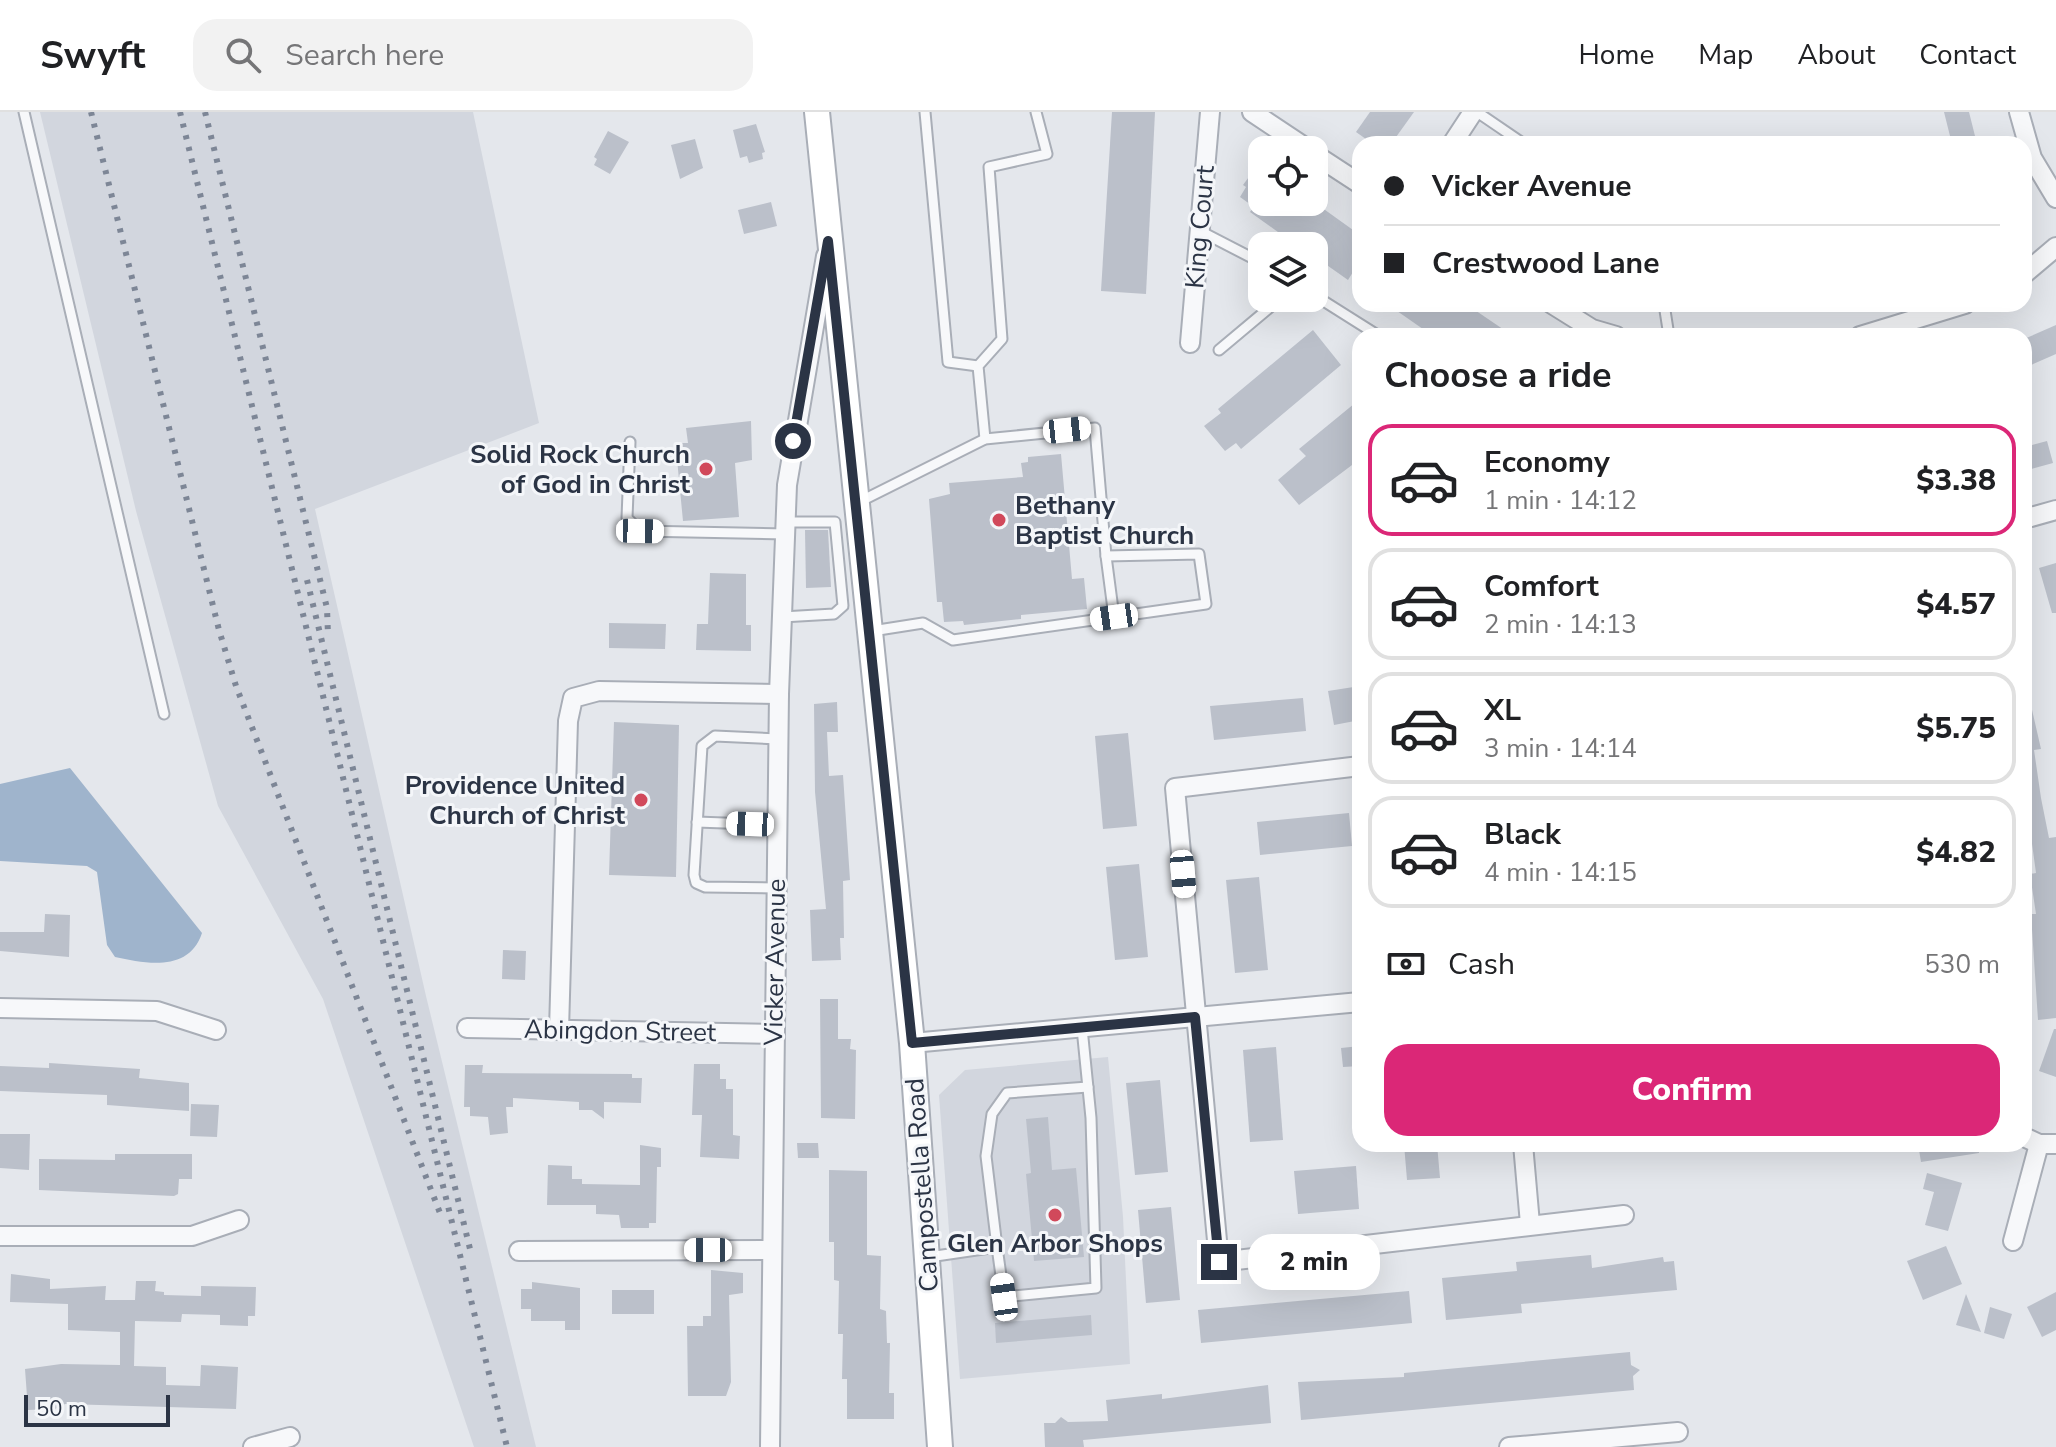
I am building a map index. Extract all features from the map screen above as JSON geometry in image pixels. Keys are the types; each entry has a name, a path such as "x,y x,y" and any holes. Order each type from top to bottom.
{"main road":[{"name":"Campostella Road","path":"817,112 912,1043 940,1447"}],"street":[{"name":"King Court","path":"1190,343 1210,112"},
{"path":"1252,112 1288,136"},
{"path":"1458,136 1475,112"},
{"path":"2019,112 2026,136"},
{"path":"2032,158 2056,198"},
{"path":"1328,163 1352,179"},
{"name":"Vicker Avenue","path":"770,1447 778,739 785,528 796,419 828,241"},
{"path":"2032,267 2056,247"},
{"path":"1562,312 1583,328"},
{"path":"1891,328 1940,312"},
{"path":"2032,517 2056,510"},
{"path":"559,1030 568,721 573,698 585,692 599,691 779,694"},
{"path":"1352,767 1175,788 1219,1262 1624,1215"},
{"path":"912,1043 1352,1003"},
{"path":"0,1008 157,1011 216,1030"},
{"name":"Abingdon Street","path":"467,1028 774,1034"},
{"path":"2013,1241 2040,1142"},
{"path":"1524,1152 1530,1224"},
{"path":"0,1236 192,1236 239,1220"},
{"path":"519,1251 772,1250"},
{"path":"1509,1447 1678,1432"},
{"path":"253,1447 290,1437"}],"lane":[{"path":"24,112 164,714"},
{"path":"925,112 948,362 978,366"},
{"path":"985,439 978,366 1002,339 989,167 1047,154 1036,112"},
{"path":"1475,112 1512,136"},
{"path":"1200,231 1248,256"},
{"path":"1328,304 1366,328"},
{"path":"1219,350 1264,312"},
{"path":"856,503 985,439 1095,428 1114,617"},
{"path":"630,442 627,518 640,531 785,528 835,522 843,606 834,614 782,617"},
{"path":"869,632 923,623 953,640 1206,604 1199,554 1106,556"},
{"path":"776,888 705,887 696,883 702,746 715,736 778,739"},
{"path":"697,822 777,825"},
{"path":"1082,1028 1088,1087 1096,1288 1004,1297 986,1156 992,1114 1007,1093 1088,1087"},
{"path":"926,1257 997,1247"}],"shaded area":[{"path":"40,112 473,112 539,423 315,509 426,996 536,1447 474,1447 323,999 218,806 136,511"},
{"path":"1108,1057 1123,1217 1130,1364 960,1379 939,1095 965,1070"}],"water":[{"path":"70,768 202,933 196,946 177,960 153,963 115,957 107,945 97,872 87,866 0,861 0,784"}],"building":[{"path":"1112,112 1155,112 1146,294 1101,291"},
{"path":"1370,112 1414,112 1397,136 1362,136 1356,132"},
{"path":"1944,112 1969,112 1975,136 1950,136"},
{"path":"756,124 765,152 762,153 763,159 749,163 747,156 740,158 733,130"},
{"path":"608,131 629,142 610,174 594,165 597,159 594,157"},
{"path":"695,139 703,168 680,179 671,145"},
{"path":"1248,178 1248,203 1240,197 1246,187 1243,185"},
{"path":"771,202 777,226 744,234 738,210"},
{"path":"1328,212 1352,229 1352,274 1348,280 1328,266 1328,232 1278,232 1256,216 1328,216"},
{"path":"1398,312 1478,312 1501,328 1422,328"},
{"path":"2056,325 2056,354 2032,364 2032,336"},
{"path":"1313,330 1341,365 1241,449 1236,443 1225,451 1204,426 1221,413 1218,409"},
{"path":"1352,406 1352,465 1299,505 1278,480 1306,456 1299,449"},
{"name":"Solid Rock Church of God in Christ","path":"751,421 752,460 735,463 739,517 683,521 677,459 682,453 681,443 688,443 686,428"},
{"path":"2047,441 2053,463 2032,469 2032,445"},
{"name":"Bethany Baptist Church","path":"1061,454 1072,579 1084,578 1087,609 1021,615 1021,619 964,625 963,621 944,622 942,602 937,602 929,499 950,494 949,483 1023,477 1021,463 1028,462 1028,457"},
{"path":"805,530 828,530 831,587 806,588"},
{"path":"2056,563 2056,613 2052,613 2039,568"},
{"path":"710,573 746,574 746,625 751,625 751,651 696,650 697,624 708,624"},
{"path":"609,623 666,624 665,649 609,648"},
{"path":"1352,687 1352,722 1334,725 1328,691"},
{"path":"1303,698 1306,731 1214,740 1210,706"},
{"path":"837,702 838,732 827,732 829,776 843,775 850,880 843,881 844,938 840,938 841,960 812,961 810,910 826,909 815,792 814,704"},
{"path":"2032,710 2041,749 2034,750 2041,798 2049,838 2056,837 2056,1018 2038,1020 2032,929 2032,914 2036,914 2032,874 2036,873 2032,844"},
{"name":"Providence United Church of Christ","path":"614,722 679,725 676,877 609,875"},
{"path":"1128,733 1137,826 1103,829 1095,736"},
{"path":"1349,813 1352,846 1260,855 1257,822"},
{"path":"1139,864 1148,957 1115,960 1106,867"},
{"path":"1259,877 1268,970 1235,973 1226,880"},
{"path":"45,914 70,915 69,957 0,951 0,932 44,932"},
{"path":"503,950 526,951 525,980 502,979"},
{"path":"820,999 838,999 838,1039 851,1039 850,1049 856,1050 855,1119 821,1118"},
{"path":"2056,1029 2056,1077 2039,1071"},
{"path":"1276,1047 1283,1140 1250,1142 1243,1050"},
{"path":"1352,1047 1352,1066 1343,1067 1341,1048"},
{"path":"49,1063 140,1069 139,1078 189,1083 189,1111 107,1105 107,1095 0,1091 0,1066 49,1068"},
{"path":"694,1064 720,1064 720,1079 726,1079 726,1089 733,1089 733,1135 740,1136 739,1159 700,1157 702,1115 692,1115"},
{"path":"465,1065 483,1065 482,1073 632,1074 632,1078 642,1078 641,1103 604,1102 604,1119 592,1110 579,1110 579,1102 513,1098 513,1107 506,1107 508,1133 490,1135 488,1117 470,1116 470,1107 464,1107"},
{"path":"1160,1080 1168,1172 1135,1175 1126,1083"},
{"path":"191,1104 219,1105 217,1137 190,1136"},
{"name":"Glen Arbor Shops","path":"1048,1117 1052,1170 1076,1168 1084,1257 1034,1261 1026,1174 1031,1173 1026,1119"},
{"path":"0,1134 30,1134 29,1170 0,1168"},
{"path":"797,1143 818,1143 819,1158 798,1158"},
{"path":"640,1145 661,1148 661,1167 657,1167 656,1223 649,1223 649,1228 621,1228 619,1215 596,1214 596,1205 547,1205 548,1165 572,1166 572,1179 582,1179 582,1184 640,1185"},
{"path":"1405,1152 1438,1152 1440,1178 1407,1180"},
{"path":"1919,1152 1979,1152 1979,1153 1921,1162"},
{"path":"115,1154 192,1154 192,1179 179,1179 178,1194 174,1196 39,1190 39,1159 115,1160"},
{"path":"1356,1166 1359,1209 1298,1214 1294,1171"},
{"path":"829,1170 867,1171 867,1255 881,1256 880,1309 886,1311 887,1343 890,1343 889,1393 894,1393 894,1419 847,1419 847,1379 842,1379 843,1334 838,1334 839,1281 834,1280 834,1242 829,1242"},
{"path":"1927,1173 1962,1183 1948,1231 1925,1225 1934,1192 1923,1189"},
{"path":"1171,1207 1180,1300 1146,1303 1138,1210"},
{"path":"1946,1246 1962,1284 1923,1300 1907,1261"},
{"path":"1591,1255 1592,1268 1663,1257 1664,1262 1674,1261 1677,1290 1521,1304 1522,1313 1446,1320 1442,1278 1517,1271 1516,1262"},
{"path":"711,1270 743,1273 743,1293 729,1295 731,1382 726,1396 688,1396 687,1326 703,1326 703,1316 711,1316"},
{"path":"11,1274 50,1279 50,1289 106,1286 105,1300 135,1300 136,1281 156,1281 155,1291 164,1292 164,1295 201,1296 201,1286 256,1287 255,1316 248,1316 248,1326 220,1325 220,1315 182,1314 181,1322 135,1321 134,1366 166,1367 166,1385 200,1386 201,1365 238,1367 236,1409 65,1404 55,1409 28,1410 25,1369 61,1364 120,1365 120,1332 68,1330 68,1304 10,1302"},
{"path":"532,1282 580,1288 580,1330 565,1330 565,1321 531,1321 531,1309 521,1309 521,1289 532,1289"},
{"path":"612,1290 654,1290 654,1314 612,1314"},
{"path":"1409,1291 1412,1323 1201,1343 1198,1310"},
{"path":"2056,1292 2056,1330 2042,1337 2027,1307"},
{"path":"1966,1294 1981,1332 1956,1325"},
{"path":"1990,1307 2012,1314 2004,1339 1984,1333"},
{"path":"1091,1315 1092,1335 996,1343 995,1323"},
{"path":"1630,1352 1631,1365 1640,1370 1633,1376 1634,1390 1301,1420 1298,1382 1404,1377 1404,1373"},
{"path":"1268,1385 1271,1423 1083,1440 1084,1447 1045,1447 1044,1423 1055,1423 1061,1417 1068,1422 1108,1421 1106,1400 1162,1394 1162,1399"}],"railway":[{"path":"91,112 219,630 236,686 440,1213"},
{"path":"180,112 507,1447"},
{"path":"205,112 327,608 328,635"},
{"path":"307,580 471,1253"}],"place":[{"name":"Solid Rock Church of God in Christ","path":"706,469"},
{"name":"Bethany Baptist Church","path":"999,520"},
{"name":"Providence United Church of Christ","path":"641,800"},
{"name":"Glen Arbor Shops","path":"1055,1215"}],"route":[{"path":"793,441 828,241 912,1043 1195,1017 1219,1262"}]}
